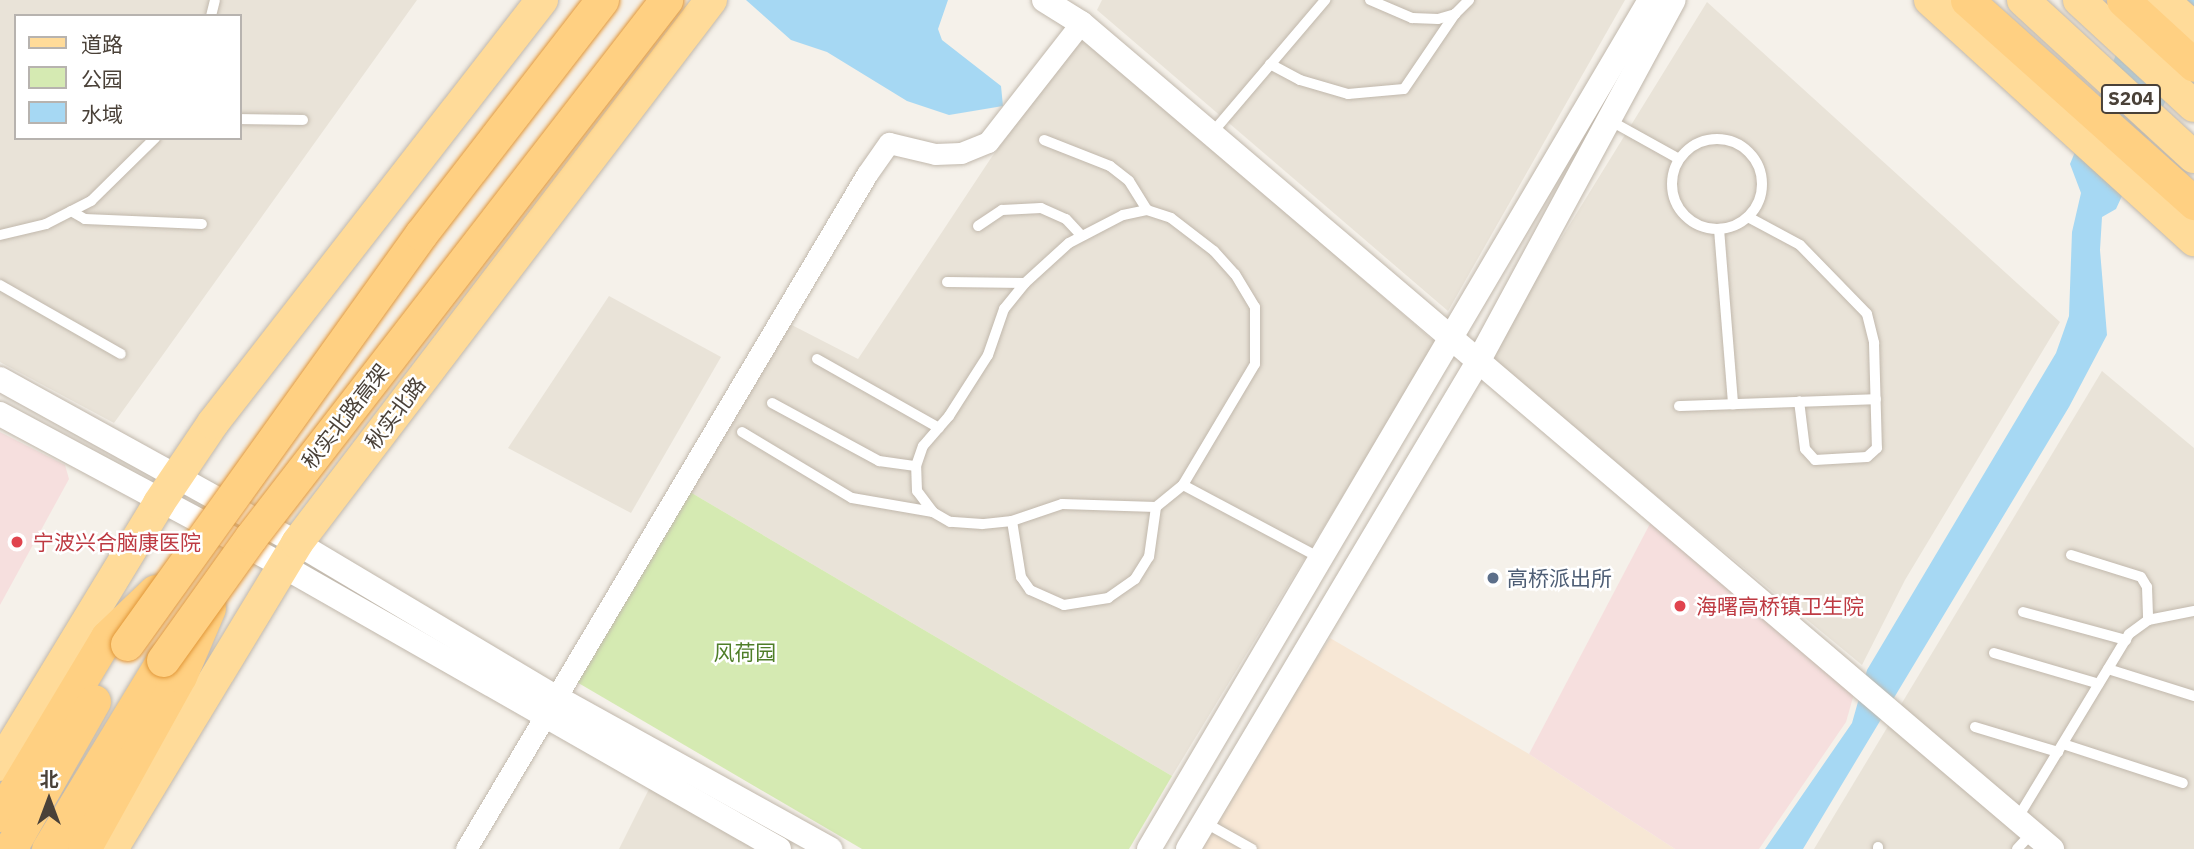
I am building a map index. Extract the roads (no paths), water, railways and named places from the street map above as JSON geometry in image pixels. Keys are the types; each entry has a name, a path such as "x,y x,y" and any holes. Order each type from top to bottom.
{"highway":[{"name":"秋实北路高架","path":"10,849 127,644 421,234 602,0"},
{"name":"秋实北路高架","path":"48,849 163,660 223,577 666,0"},
{"path":"1967,0 2152,183 2194,202"},
{"path":"2114,12 2194,65"},
{"path":"5,790 107,637 187,560"},
{"path":"97,843 180,677 223,577"}],"main road":[{"path":"5,790 159,503 213,423 541,0"},
{"name":"秋实北路","path":"97,843 290,554 711,0"},
{"path":"1930,0 2064,122 2152,183 2194,240"},
{"name":"S204","path":"2023,0 2184,147"},
{"name":"S204","path":"2079,0 2114,12 2190,103"},
{"path":"2163,0 2194,28"}],"street":[{"path":"1044,0 1081,23 1454,337 2022,833 2052,849"},
{"path":"1149,849 1454,337 1650,0"},
{"path":"1188,849 1479,359 1674,0"},
{"path":"466,849 549,706 889,143 935,154 961,153 988,142 1081,23"},
{"path":"0,379 177,477 290,554 549,706 779,849"},
{"path":"0,414 159,503 290,554"},
{"path":"549,706 830,849"}],"lane":[{"path":"1212,133 1325,0"},
{"path":"1370,0 1412,18 1438,19 1455,14"},
{"path":"1270,64 1300,80 1348,94 1404,89 1455,14 1469,0"},
{"path":"242,119 303,120"},
{"path":"1609,120 1679,159"},
{"path":"1728,139 1747,149 1762,177 1760,199 1748,217 1719,229 1698,225 1675,202 1672,180 1679,159 1706,140 1728,139"},
{"path":"0,235 46,224 91,201 153,140"},
{"path":"1044,140 1110,166 1129,181 1147,210"},
{"path":"978,226 1002,210 1041,208 1066,219 1082,236"},
{"path":"742,432 852,498 933,512 950,522 1012,521 1062,504 1156,507 1183,485 1255,364 1255,307 1236,274 1214,251 1171,218 1147,210 1123,215 1082,236 1025,283 993,331 988,355 939,428 923,446 916,466 917,491 933,512"},
{"path":"71,211 85,219 202,224"},
{"path":"1748,217 1800,245 1867,314 1876,398 1877,448 1867,457 1815,460 1805,449 1799,401"},
{"path":"1719,229 1733,404"},
{"path":"947,282 1025,283"},
{"path":"0,285 121,354"},
{"path":"817,359 939,428"},
{"path":"1679,406 1876,398"},
{"path":"772,403 879,461 916,466"},
{"path":"1183,485 1322,559"},
{"path":"1012,521 1021,578 1030,590 1064,605 1108,598 1135,579 1149,557 1156,507"},
{"path":"2071,555 2141,577 2147,587 2148,620"},
{"path":"2022,833 2060,748 2126,640 2148,620 2194,611"},
{"path":"2023,612 2126,640"},
{"path":"1994,653 2099,684"},
{"path":"2108,669 2194,696"},
{"path":"1975,727 2183,783"},
{"path":"1204,822 1252,849"}],"water":[{"path":"746,0 948,0 938,29 942,40 1001,86 1003,106 949,115 907,101 827,52 791,40"},
{"path":"2139,0 2194,0 2194,39 2116,209 2102,217 2100,250 2107,335 2069,407 1803,849 1765,849 1852,723 1867,670 2056,353 2069,316 2072,232 2081,193 2070,164"}],"place":[{"name":"宁波兴合脑康医院","path":"17,542"},
{"name":"高桥派出所","path":"1493,578"},
{"name":"海曙高桥镇卫生院","path":"1680,606"}],"park label":[{"name":"风荷园","path":"745,652"}]}
